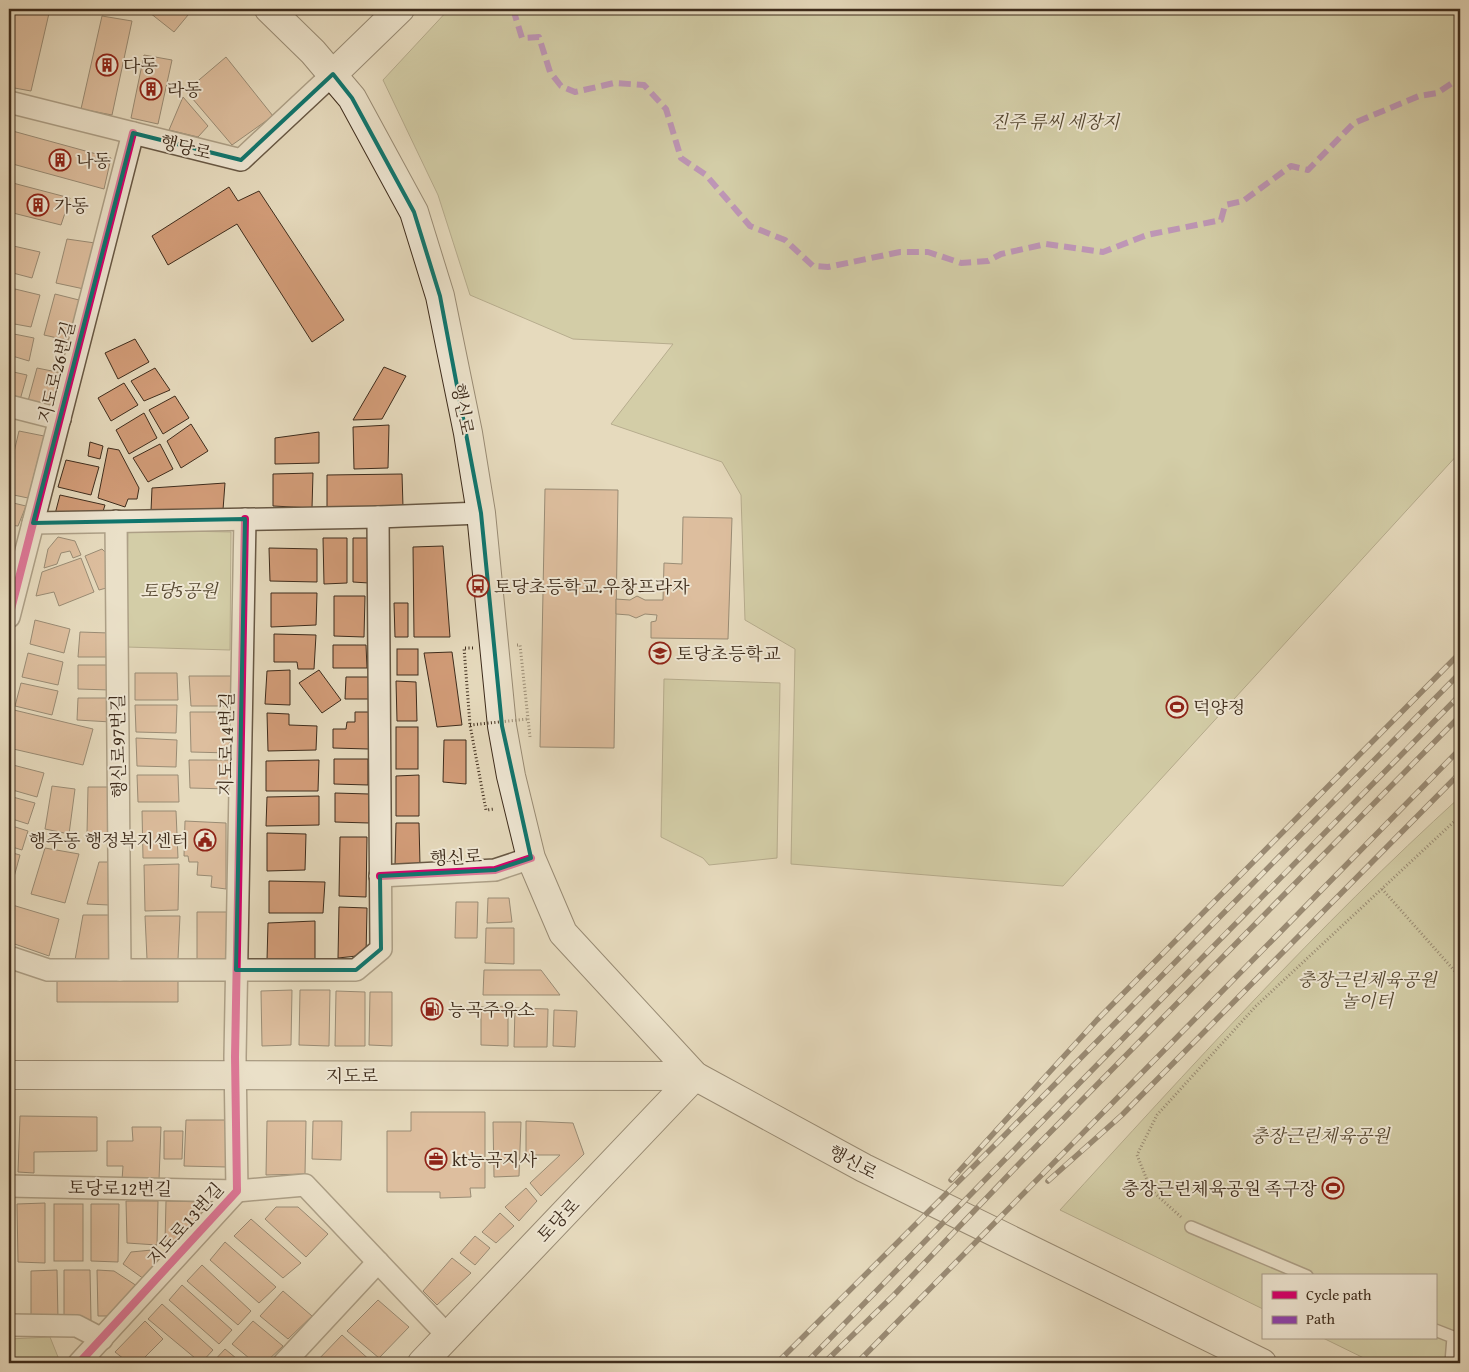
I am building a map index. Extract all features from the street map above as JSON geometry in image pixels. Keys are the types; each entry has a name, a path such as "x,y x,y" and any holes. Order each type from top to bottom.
{"main road":[{"name":"행신로","path":"269,9 333,74 352,98 414,212 440,296 458,379 481,513 502,726 511,776 531,858 563,933 695,1076 864,1168 1262,1363"},
{"path":"333,74 400,9"},
{"name":"지도로","path":"9,1075 695,1076"},
{"name":"토당로","path":"422,1363 695,1076"}],"street":[{"name":"행당로","path":"9,102 241,160 333,74"},
{"name":"지도로26번길","path":"9,617 133,133"},
{"path":"9,406 60,418"},
{"path":"33,523 378,517 481,513"},
{"path":"9,957 48,970 356,970 381,948 378,517"},
{"name":"지도로14번길","path":"235,1075 245,519"},
{"name":"행신로97번길","path":"116,521 120,970"},
{"name":"행신로","path":"380,876 495,870 531,858"},
{"name":"지도로13번길","path":"79,1363 237,1191 235,1075"},
{"name":"토당로12번길","path":"9,1186 237,1191 305,1185 448,1336"},
{"path":"284,1363 378,1262"},
{"path":"9,1325 77,1326 102,1339"}],"lane":[{"path":"1191,1227 1302,1274"},
{"path":"1436,1330 1453,1337 1451,1363"}],"path":[{"path":"520,645 530,746"},
{"path":"474,648 464,648 470,725 486,810 497,809"},
{"path":"470,725 528,719"},
{"path":"1191,1227 1151,1190 1137,1155 1157,1115 1256,1006 1460,816"},
{"path":"1382,889 1460,977"}],"highlighted area":[{"path":"333,74 352,98 414,212 440,296 481,513 502,726 531,858 495,870 380,876 381,949 356,970 236,970 245,519 33,523 133,133 241,160"}],"green space":[{"name":"진주 류씨 세장지","path":"449,9 1460,9 1460,452 1063,886 791,864 795,649 745,620 741,495 722,462 611,424 673,344 573,339 470,295 438,195 383,80"},
{"name":"토당5공원","path":"128,530 231,532 230,650 126,647"},
{"path":"664,679 780,683 777,858 709,865 703,858 661,837"},
{"name":"충장근린체육공원","path":"1460,797 1460,1363 1374,1363 1327,1340 1436,1340 1436,1274 1262,1274 1262,1309 1060,1210 1255,999 1407,846"},
{"path":"50,1337 60,1362 9,1363 9,1339"}],"building":[{"path":"9,9 50,9 31,91 9,87"},
{"path":"145,9 193,9 174,32"},
{"name":"다동","path":"102,16 132,21 112,115 81,109"},
{"name":"라동","path":"144,55 172,60 158,124 131,118"},
{"path":"226,57 273,116 232,145 186,91"},
{"path":"183,97 208,126 198,137 169,130"},
{"name":"나동","path":"9,130 111,158 104,189 9,163"},
{"name":"가동","path":"9,182 70,198 61,225 9,212"},
{"path":"229,187 238,201 259,191 344,320 312,342 237,224 168,265 152,236"},
{"path":"67,239 95,243 84,289 56,283"},
{"path":"9,245 40,252 32,278 9,272"},
{"path":"15,289 40,295 31,327 9,323"},
{"path":"55,294 83,301 71,341 44,335"},
{"path":"9,333 34,338 29,361 9,355"},
{"path":"135,339 149,362 118,379 105,353"},
{"path":"384,367 406,376 382,419 353,420"},
{"path":"37,368 62,373 52,407 28,401"},
{"path":"155,368 170,390 144,401 131,381"},
{"path":"9,371 27,375 20,400 9,398"},
{"path":"124,383 138,405 111,421 98,398"},
{"path":"175,396 189,418 163,434 149,410"},
{"path":"144,413 157,438 129,454 116,430"},
{"path":"191,424 208,451 181,468 167,441"},
{"path":"389,425 388,468 354,469 353,427"},
{"path":"19,431 44,436 28,498 9,494 9,473"},
{"path":"319,432 319,463 275,464 275,438"},
{"path":"90,442 103,446 100,459 88,456"},
{"path":"160,444 173,469 148,482 133,458"},
{"path":"108,448 119,450 139,488 137,499 128,499 125,507 98,498"},
{"path":"66,460 99,467 91,495 58,487"},
{"path":"313,473 312,508 273,506 273,474"},
{"path":"402,474 403,507 327,508 327,475"},
{"path":"225,483 223,510 151,511 152,488"},
{"path":"545,489 618,490 614,748 540,747"},
{"path":"60,495 105,505 101,518 54,518"},
{"path":"9,502 26,506 18,526 9,525"},
{"path":"683,517 732,518 728,639 651,638 651,622 656,621 657,615 645,614 636,618 629,615 616,614 616,599 630,600 637,596 645,600 663,600 664,563 682,564"},
{"path":"58,537 75,541 81,555 73,558 70,551 61,553 57,564 44,568 48,549"},
{"path":"323,538 347,538 347,583 324,584"},
{"path":"353,538 370,538 369,583 353,582"},
{"path":"443,546 450,637 414,637 413,547"},
{"path":"269,548 317,549 317,582 270,581"},
{"path":"102,549 108,555 110,587 99,590 85,556"},
{"path":"81,558 94,592 59,606 54,592 36,596 42,572"},
{"path":"271,593 317,593 316,625 271,627"},
{"path":"334,596 365,596 364,637 334,636"},
{"path":"394,603 408,603 408,637 395,637"},
{"path":"35,620 70,629 64,653 30,644"},
{"path":"80,632 109,633 109,657 78,657"},
{"path":"274,634 316,635 314,669 298,669 297,662 274,662"},
{"path":"333,645 366,645 367,668 333,668"},
{"path":"397,649 418,649 418,675 397,675"},
{"path":"452,652 462,725 437,727 424,653"},
{"path":"28,653 63,662 58,685 22,677"},
{"path":"78,665 109,665 110,690 78,689"},
{"path":"290,670 290,705 265,704 267,671"},
{"path":"319,670 341,700 322,713 299,683"},
{"path":"135,673 177,673 178,700 135,700"},
{"path":"189,676 232,676 231,706 191,706"},
{"path":"346,677 369,677 370,699 345,699"},
{"path":"396,681 416,682 417,721 397,721"},
{"path":"21,683 58,691 52,715 15,706"},
{"path":"78,698 110,698 111,722 77,720"},
{"path":"135,705 177,705 176,733 136,732"},
{"path":"14,710 93,729 83,765 9,748 9,727"},
{"path":"190,712 231,712 230,753 191,752"},
{"path":"355,712 370,712 369,749 333,748 333,729 346,729 347,722 355,722"},
{"path":"267,713 289,714 289,725 317,726 316,750 268,751"},
{"path":"396,727 418,727 418,769 396,769"},
{"path":"136,738 177,740 176,767 137,766"},
{"path":"444,740 466,740 466,784 443,782"},
{"path":"334,759 368,759 368,785 334,784"},
{"path":"189,760 230,760 230,789 190,788"},
{"path":"319,760 318,791 266,791 266,761"},
{"path":"9,764 44,773 37,797 9,789"},
{"path":"137,775 178,775 179,802 138,802"},
{"path":"419,775 419,816 396,816 396,776"},
{"path":"52,786 75,789 69,834 45,829"},
{"path":"88,787 110,787 111,834 87,833"},
{"path":"335,793 369,794 369,823 335,822"},
{"path":"9,796 35,803 28,824 9,818"},
{"path":"319,796 319,825 266,826 267,797"},
{"path":"142,811 176,811 178,858 143,858"},
{"name":"행주동 행정복지센터","path":"185,821 226,823 226,889 211,887 212,876 197,875 198,862 189,862 188,856 184,856"},
{"path":"396,823 419,823 420,865 395,865"},
{"path":"9,825 28,831 22,850 9,846"},
{"path":"267,833 306,834 305,870 267,871"},
{"path":"340,837 367,837 366,897 339,896"},
{"path":"45,848 79,854 65,903 31,894"},
{"path":"9,852 20,855 14,877 9,876"},
{"path":"99,862 112,862 109,905 87,904"},
{"path":"179,864 178,910 145,911 144,865"},
{"path":"269,881 325,882 323,913 269,913"},
{"path":"488,898 509,898 512,922 487,923"},
{"path":"456,902 478,902 477,938 455,938"},
{"path":"9,904 59,919 49,956 9,942"},
{"path":"339,907 367,908 366,955 338,958"},
{"path":"197,912 228,912 228,961 197,960"},
{"path":"83,915 111,915 111,960 75,960"},
{"path":"145,916 180,916 178,959 147,959"},
{"path":"315,921 315,960 267,960 268,923"},
{"path":"486,928 514,928 514,964 485,963"},
{"path":"484,970 541,970 560,995 483,995"},
{"path":"57,978 178,979 178,1002 57,1002"},
{"path":"292,990 291,1045 262,1046 261,991"},
{"path":"300,990 330,990 329,1046 299,1045"},
{"path":"336,991 365,992 365,1046 335,1046"},
{"path":"370,992 392,992 392,1046 369,1045"},
{"path":"508,1006 508,1046 481,1045 481,1007"},
{"path":"515,1008 548,1009 547,1047 514,1047"},
{"path":"554,1010 577,1011 575,1047 553,1046"},
{"name":"kt능곡지사","path":"411,1112 485,1112 485,1188 470,1188 471,1197 440,1198 440,1192 387,1192 387,1131 411,1131"},
{"path":"9,1116 14,1116 11,1171 9,1171"},
{"path":"20,1116 97,1117 97,1151 34,1152 34,1173 18,1172"},
{"path":"186,1120 227,1120 227,1167 184,1166"},
{"path":"267,1121 306,1121 305,1174 266,1175"},
{"path":"313,1121 342,1121 341,1160 312,1159"},
{"path":"526,1121 573,1123 584,1154 541,1196 530,1183 560,1155 526,1155"},
{"path":"493,1122 521,1122 519,1176 494,1177"},
{"path":"132,1127 161,1127 159,1180 122,1180 123,1166 107,1166 107,1141 133,1141"},
{"path":"164,1131 183,1131 182,1159 164,1159"},
{"path":"526,1188 537,1201 519,1221 505,1207"},
{"path":"126,1201 158,1201 157,1245 127,1243"},
{"path":"166,1201 205,1202 203,1216 174,1250 165,1242"},
{"path":"45,1203 45,1263 18,1262 17,1204"},
{"path":"54,1204 83,1204 83,1261 54,1261"},
{"path":"91,1204 119,1204 118,1262 91,1261"},
{"path":"276,1207 298,1207 328,1234 306,1257 265,1219"},
{"path":"500,1213 514,1226 496,1243 482,1232"},
{"path":"251,1219 301,1263 283,1278 234,1236"},
{"path":"475,1236 490,1248 475,1265 460,1253"},
{"path":"225,1242 276,1287 259,1303 210,1260"},
{"path":"152,1250 165,1258 144,1279 123,1264 131,1252"},
{"path":"452,1258 471,1273 437,1305 423,1291"},
{"path":"202,1265 251,1311 238,1325 187,1281"},
{"path":"57,1270 58,1319 31,1319 31,1271"},
{"path":"64,1270 90,1270 91,1320 64,1319"},
{"path":"97,1270 114,1271 137,1286 109,1316 98,1316"},
{"path":"182,1285 232,1330 219,1344 169,1300"},
{"path":"283,1291 312,1316 288,1339 260,1316"},
{"path":"378,1300 409,1327 379,1358 347,1331"},
{"path":"162,1304 213,1350 201,1363 148,1319"},
{"path":"145,1321 163,1339 139,1363 129,1363 115,1352"},
{"path":"253,1321 283,1346 265,1363 255,1363 232,1344"},
{"path":"342,1335 373,1363 315,1363"},
{"path":"225,1349 242,1363 212,1363"}],"railway":[{"path":"951,1180 1097,1020 1460,653"},
{"path":"777,1363 998,1142 1460,673"},
{"path":"806,1363 1460,695"},
{"path":"824,1363 894,1295 1019,1164 1460,716"},
{"path":"857,1363 1460,749"},
{"path":"1048,1181 1122,1115 1460,773"}],"marked path":[{"path":"513,9 522,38 539,37 550,72 561,86 575,92 614,83 644,85 666,109 681,158 706,175 750,226 785,240 813,266 828,267 900,252 928,252 961,263 988,261 1001,254 1046,244 1103,252 1147,235 1221,220 1225,205 1243,201 1291,166 1308,170 1354,123 1419,96 1437,93 1460,78"}],"cycle path":[{"path":"9,617 133,133"},
{"path":"79,1363 237,1191 235,1057 245,519"},
{"path":"380,876 495,870 531,858"}],"place":[{"name":"다동","path":"107,65"},
{"name":"라동","path":"151,89"},
{"name":"나동","path":"60,160"},
{"name":"가동","path":"38,205"},
{"name":"토당초등학교.우창프라자","path":"478,586"},
{"name":"토당초등학교","path":"660,653"},
{"name":"덕양정","path":"1177,707"},
{"name":"행주동 행정복지센터","path":"205,840"},
{"name":"능곡주유소","path":"432,1009"},
{"name":"kt능곡지사","path":"436,1159"},
{"name":"충장근린체육공원 족구장","path":"1333,1188"}],"park label":[{"name":"충장근린체육공원 놀이터","path":"1367,990"}]}
